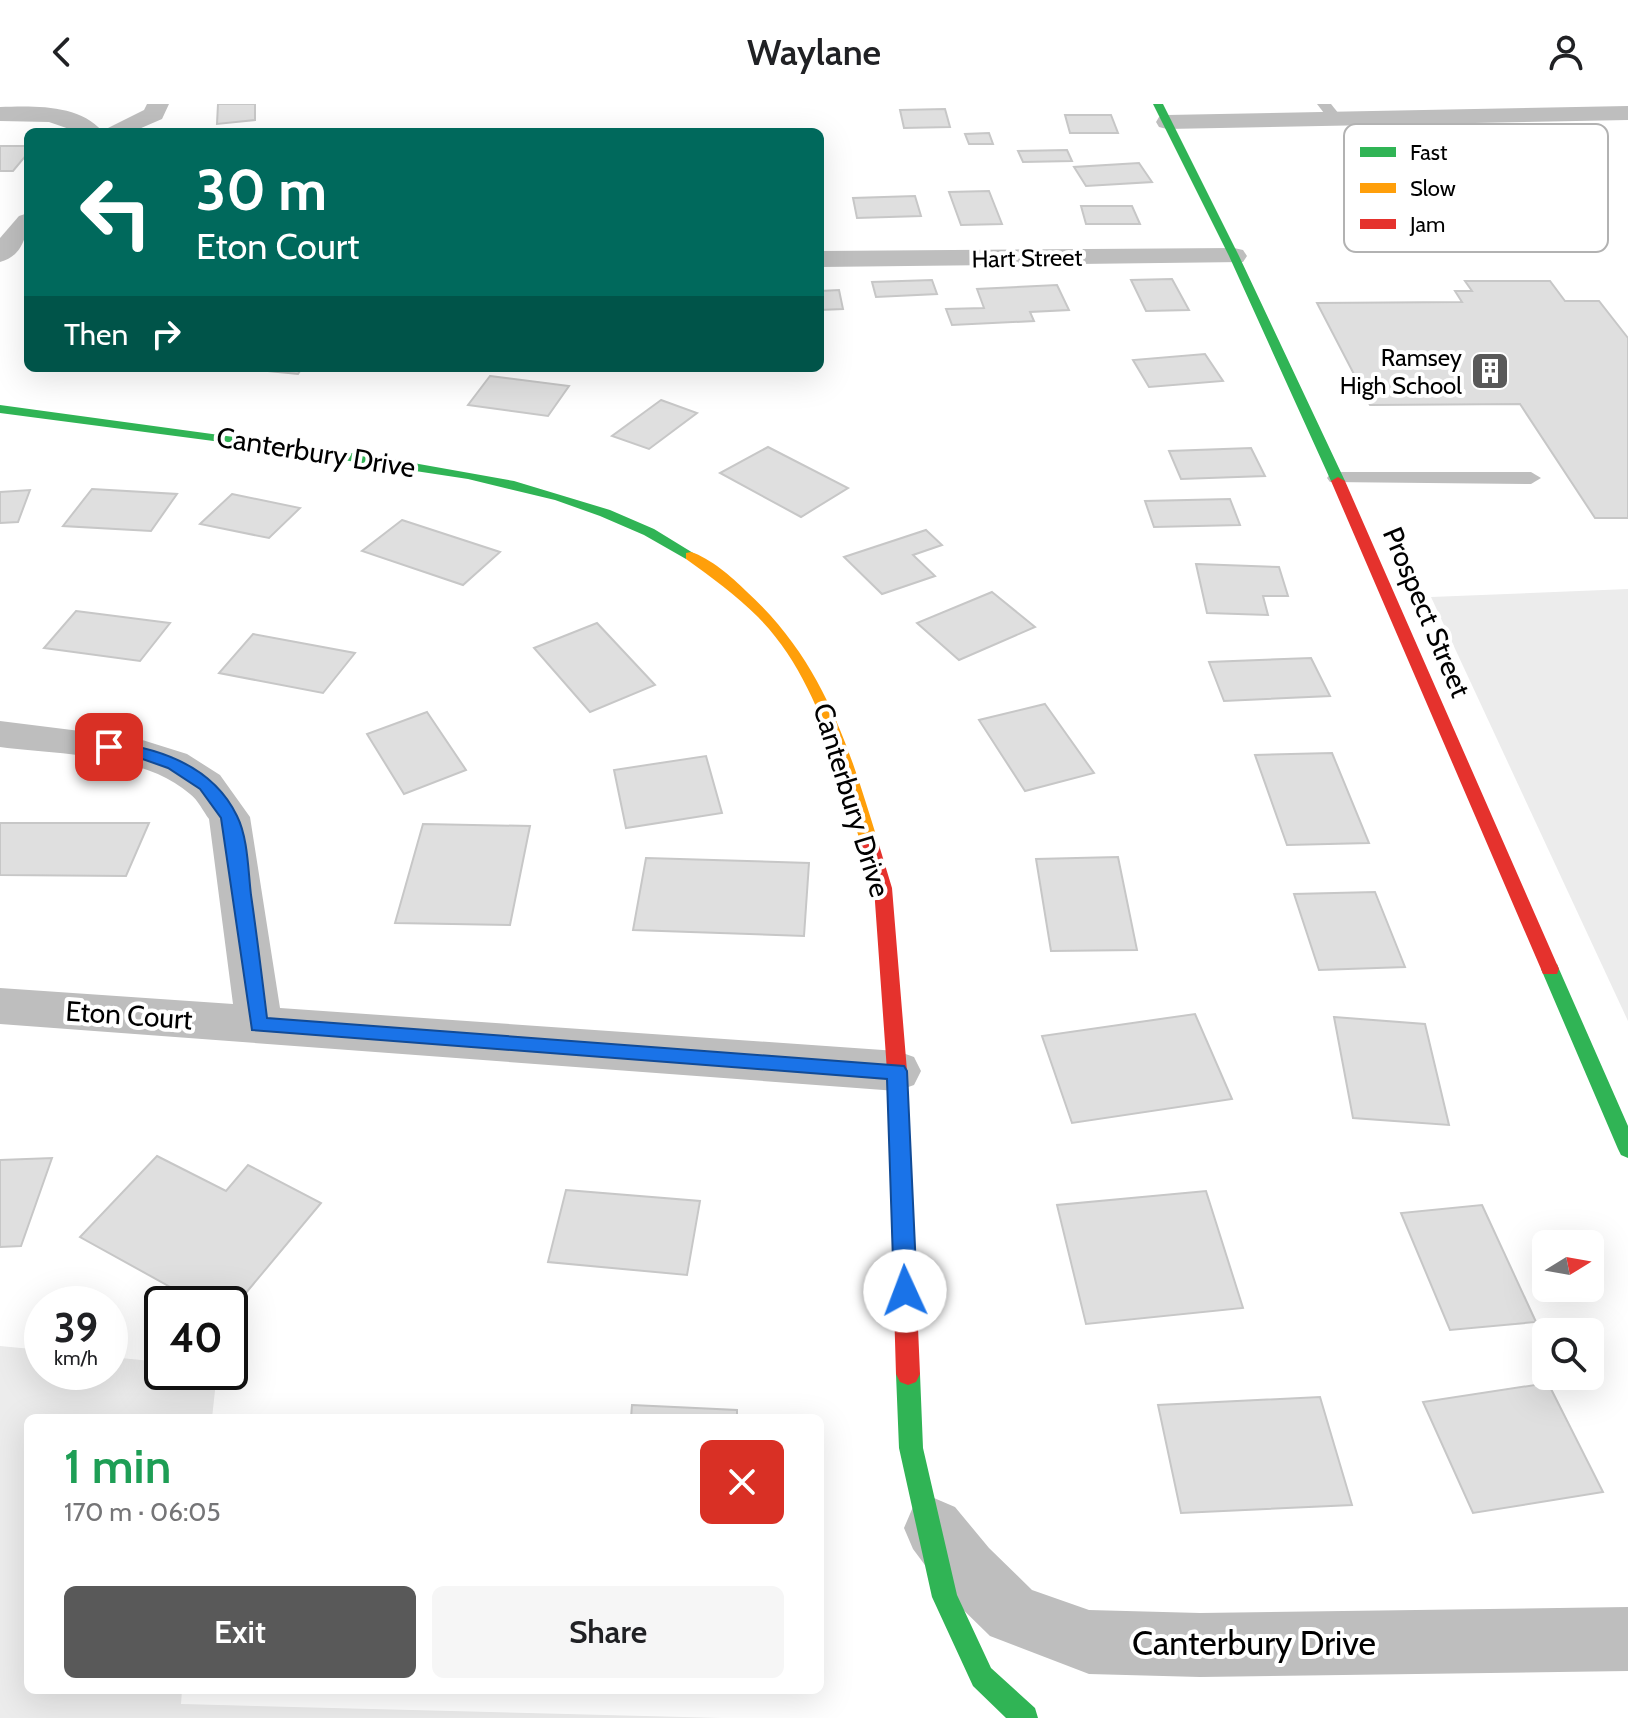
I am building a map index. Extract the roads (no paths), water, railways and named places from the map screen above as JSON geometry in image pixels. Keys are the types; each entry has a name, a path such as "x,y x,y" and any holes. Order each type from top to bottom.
{"street":[{"path":"31,114 70,104"},
{"path":"122,128 154,114 158,104"},
{"path":"1163,113 1582,109 1628,113"},
{"name":"Prospect Street","path":"1163,113 1234,256 1337,478 1628,1149"},
{"path":"0,114 31,114 78,123 86,128"},
{"path":"0,254 24,226"},
{"name":"Hart Street","path":"824,259 1234,256"},
{"name":"Canterbury Drive","path":"0,409 162,429 492,478 555,494 615,515 669,542 713,570 752,602 791,645 821,695 836,730 883,888 897,1071 911,1448 945,1597 982,1677 1025,1718"},
{"path":"0,734 136,751 173,764 206,785 229,817 232,828 259,1025"},
{"name":"Eton Court","path":"0,1006 897,1071"},
{"name":"Canterbury Drive","path":"927,1519 967,1570 1012,1614 1089,1642 1200,1645 1628,1639"}],"lane":[{"path":"1337,478 1531,478"}],"place":[{"name":"Ramsey High School","path":"1490,371"}]}
